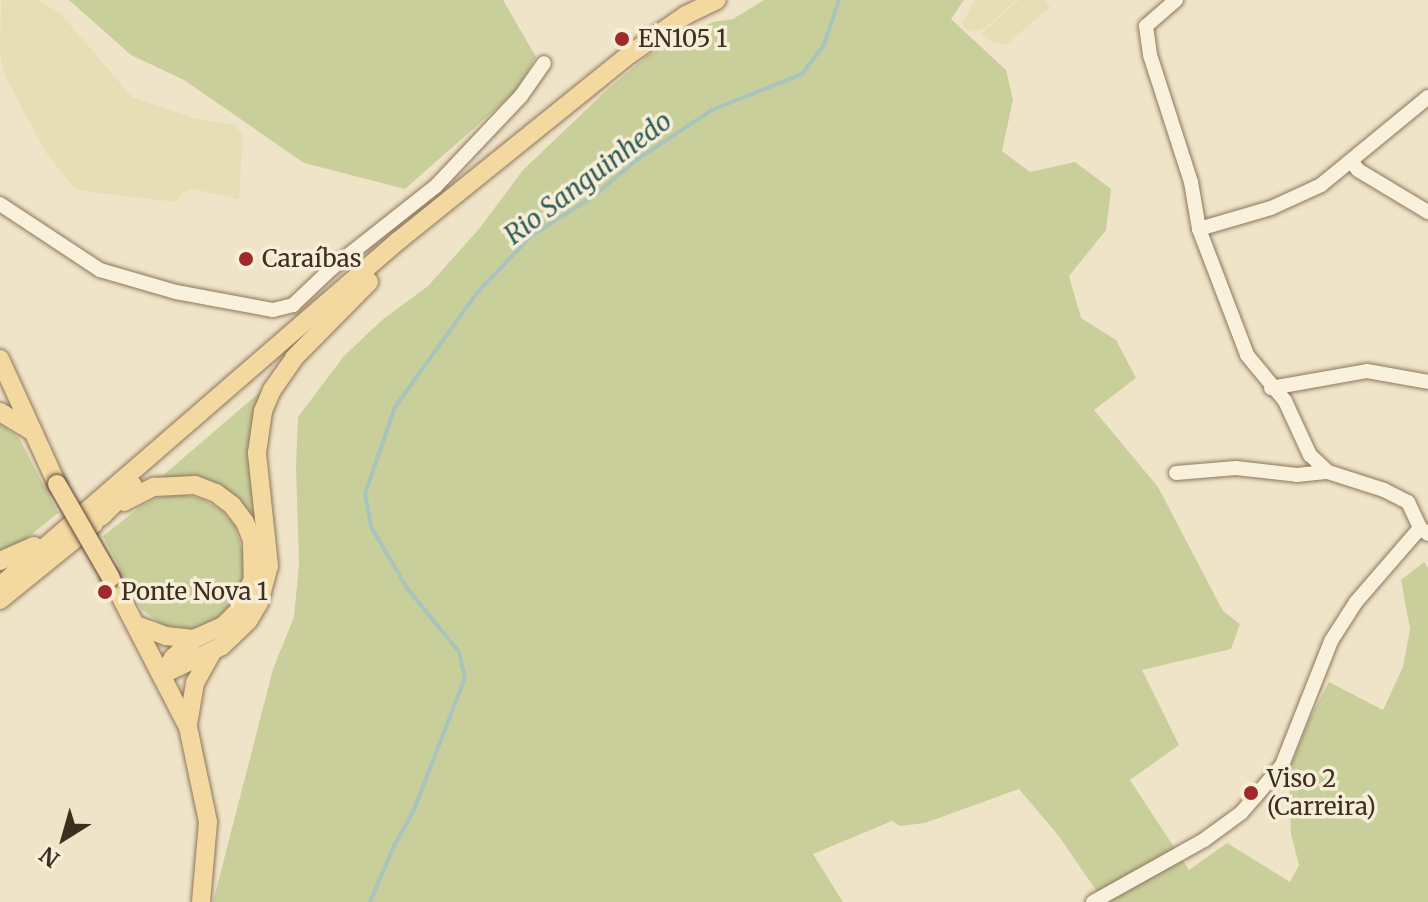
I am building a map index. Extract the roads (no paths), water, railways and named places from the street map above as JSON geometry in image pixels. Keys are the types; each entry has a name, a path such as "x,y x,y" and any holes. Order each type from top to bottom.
{"main road":[{"path":"0,586 398,241 526,141 630,54 686,15 717,0"},
{"path":"101,517 127,490 369,282 526,141"},
{"path":"163,674 213,651 248,621 266,585 269,551 257,453 258,431 268,400 294,358 369,282"},
{"path":"0,359 3,382 163,674 188,727 208,822 201,902"},
{"path":"0,412 32,431"},
{"path":"0,600 101,517 139,492 177,483 216,493 245,522 255,561 246,597 223,626 194,639 173,658 163,674"},
{"path":"0,561 31,548 117,484"},
{"path":"136,625 166,636 194,639"},
{"path":"188,727 195,683 213,651"}],"street":[{"path":"1176,0 1146,26 1150,55 1191,182 1199,229 1247,355 1271,388 1285,401 1310,455 1328,472"},
{"path":"0,204 100,270 176,292 273,310 283,308 293,305 331,269 435,187 521,96 544,63"},
{"path":"1199,229 1271,208 1321,185 1428,97"},
{"path":"1352,162 1358,170 1428,212"},
{"path":"1271,388 1367,371 1428,382"},
{"path":"1093,902 1204,840 1241,813 1282,765 1331,641 1356,602 1424,531 1408,502 1384,490 1328,472 1297,475 1236,468 1176,473"}],"waterway":[{"name":"Rio Sanguinhedo","path":"370,902 394,846 413,812 465,678 459,652 407,588 371,527 365,494 395,407 477,293 531,236 594,196 638,159 712,110 802,74 824,45 839,0"}],"place":[{"name":"EN105 1","path":"622,39"},
{"name":"Caraíbas","path":"246,259"},
{"name":"Ponte Nova 1","path":"105,592"},
{"name":"Viso 2 (Carreira)","path":"1251,793"}]}
